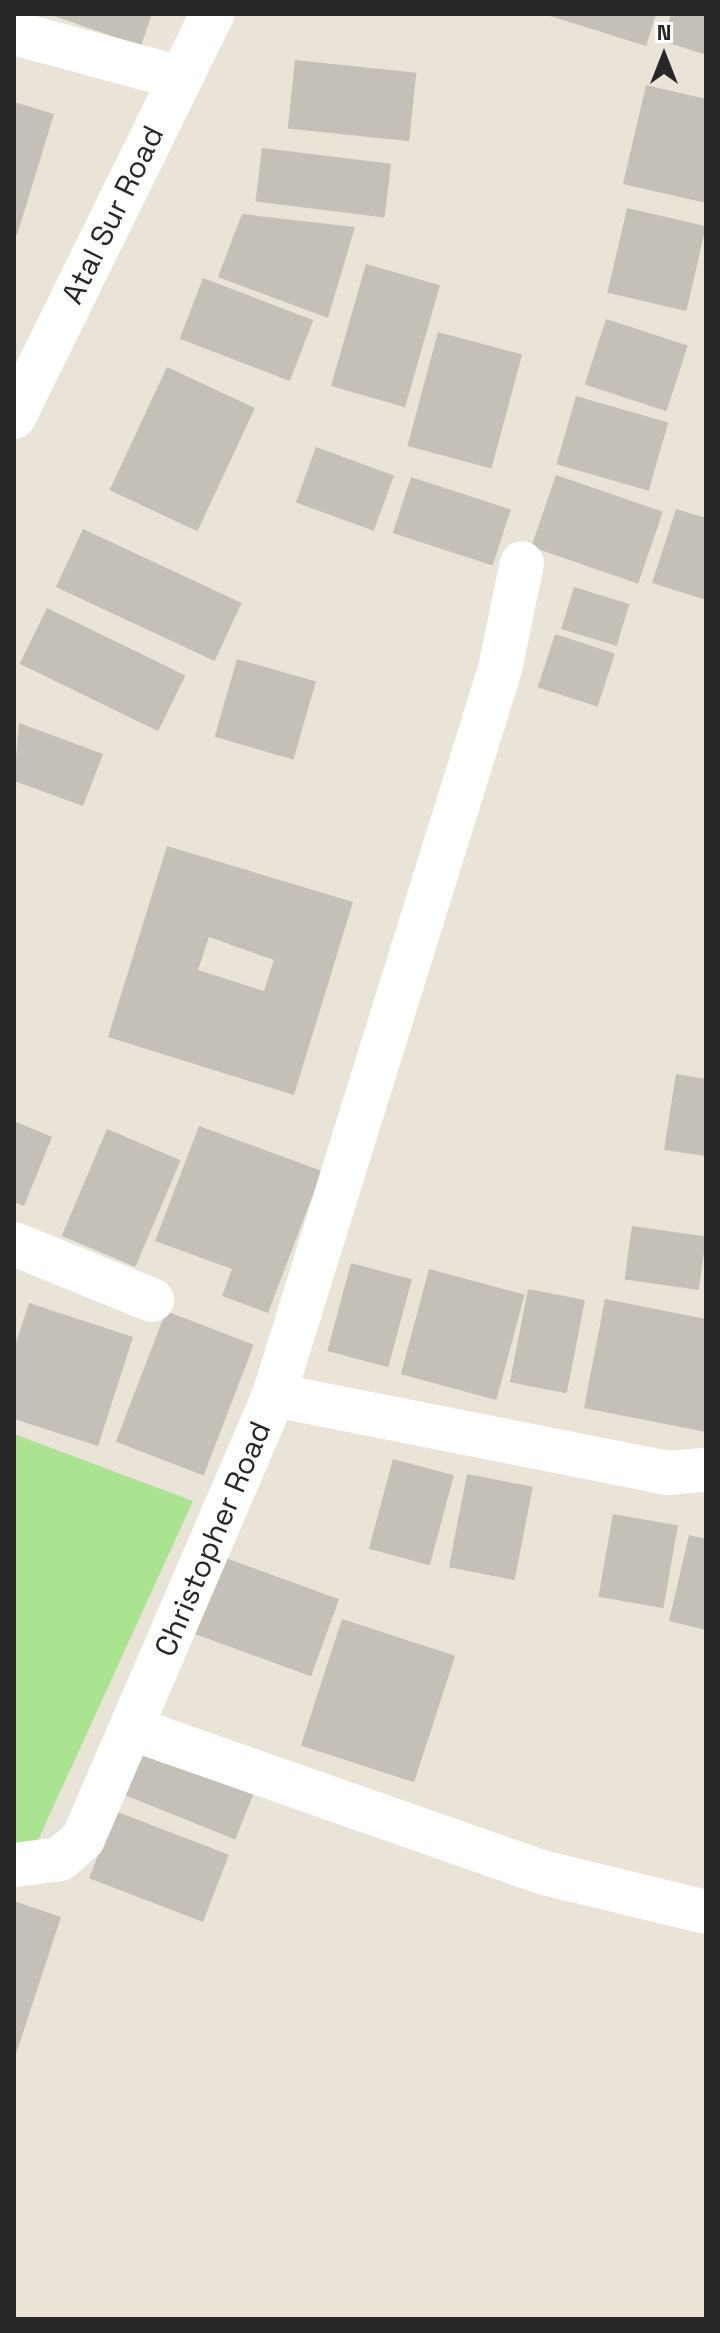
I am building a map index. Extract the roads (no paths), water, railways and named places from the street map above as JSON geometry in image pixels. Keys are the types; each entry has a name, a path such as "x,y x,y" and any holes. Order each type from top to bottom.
{"street":[{"name":"Atal Sur Road","path":"14,417 212,14"},
{"path":"14,33 181,78"},
{"path":"274,1395 500,669 522,563"},
{"path":"14,1244 152,1300"},
{"name":"Christopher Road","path":"14,1865 60,1859 83,1839 133,1729 274,1395 668,1473 706,1470"},
{"path":"133,1729 545,1873 706,1912"}]}
